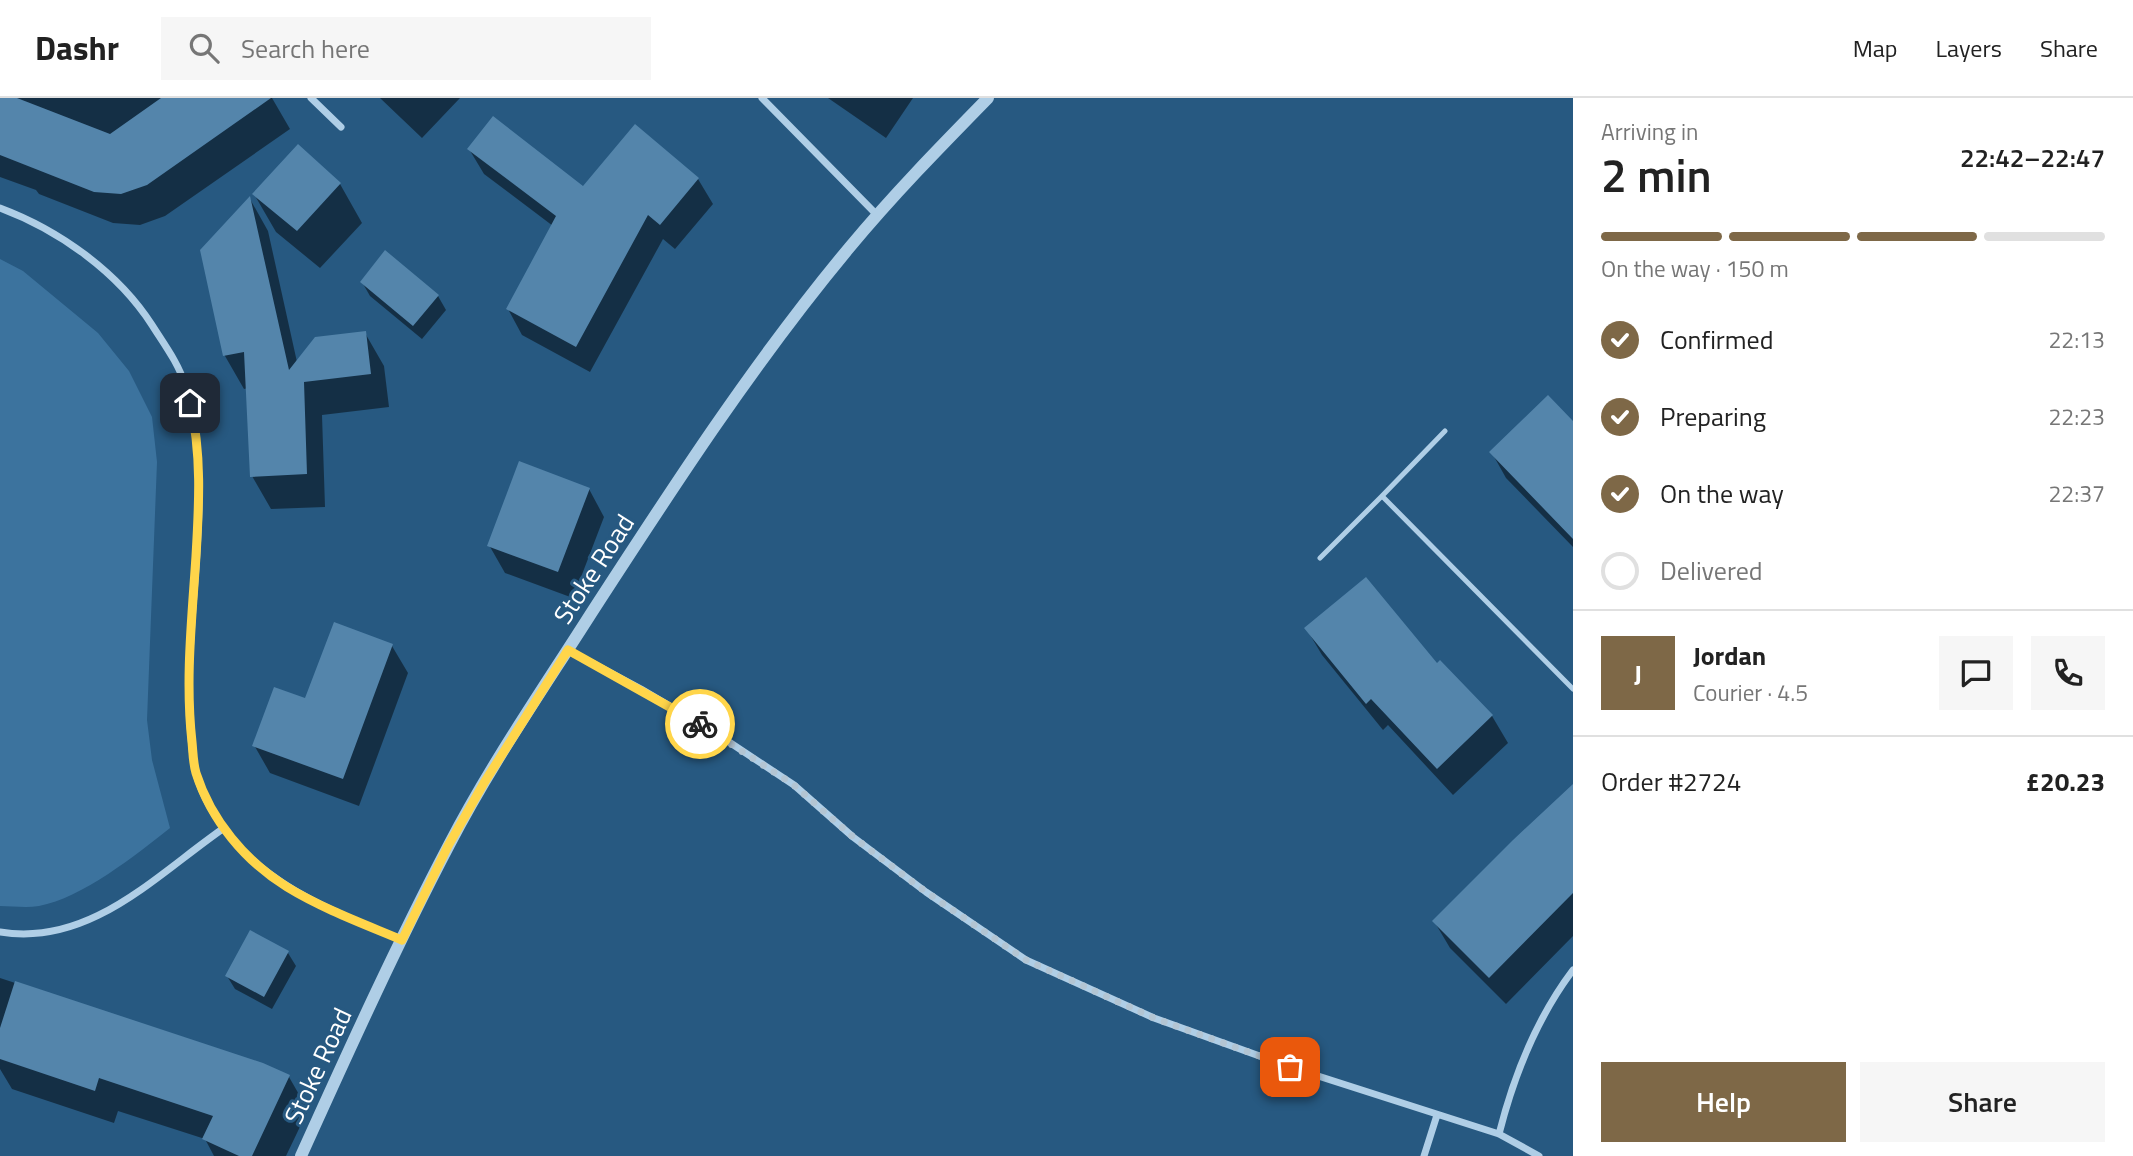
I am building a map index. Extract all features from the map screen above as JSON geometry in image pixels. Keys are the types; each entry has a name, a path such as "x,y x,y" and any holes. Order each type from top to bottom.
{"street":[{"path":"311,98 341,127"},
{"path":"762,98 877,215"},
{"name":"Stoke Road","path":"301,1156 448,846 568,650 685,470 775,344 877,215 988,98"},
{"path":"0,208 56,237 115,279 144,312 184,382 195,424 198,456 198,531 189,671 190,725 195,771 209,804 224,828 254,863 286,887 335,912 402,940"},
{"path":"568,650 706,727 794,785 853,837 926,892 1026,960 1154,1018 1290,1067 1499,1134 1539,1156"},
{"path":"0,932 34,935 77,925 134,896 182,856 224,828"},
{"path":"1499,1134 1510,1092 1527,1048 1555,995 1573,970"},
{"path":"1424,1156 1437,1115"}],"lane":[{"path":"1320,558 1444,431"},
{"path":"1382,496 1573,689"}],"shaded area":[{"path":"0,259 23,271 98,333 129,371 152,417 157,462 147,720 152,760 170,828 90,885 56,901 29,907 0,906"}],"building":[{"path":"0,98 17,98 110,134 161,98 271,98 147,185 121,194 94,192 0,155"},
{"path":"493,116 583,186 635,124 699,178 660,225 648,215 576,347 506,309 556,216 467,149"},
{"path":"298,144 341,183 297,231 252,194"},
{"path":"250,196 289,370 315,337 366,331 371,374 304,382 307,474 250,477 244,352 223,356 200,250"},
{"path":"385,250 439,295 413,326 360,282"},
{"path":"1548,395 1573,421 1573,539 1489,452"},
{"path":"519,461 590,488 558,572 487,546"},
{"path":"1366,577 1437,663 1440,660 1493,715 1437,769 1371,699 1366,704 1304,628"},
{"path":"334,622 393,644 343,779 252,746 274,687 305,698"},
{"path":"1573,784 1573,893 1489,978 1432,921"},
{"path":"250,930 289,951 264,997 225,976"},
{"path":"15,981 263,1063 290,1075 252,1156 239,1156 202,1139 213,1116 99,1078 95,1091 0,1059 0,1028"}],"way so far":[{"path":"700,724 794,785 853,837 926,892 1026,960 1154,1018 1290,1067"}],"route":[{"path":"190,403 198,456 198,531 189,671 190,725 195,771 209,804 224,828 254,863 286,887 335,912 402,940 448,846 484,783 568,650 700,724"}]}
